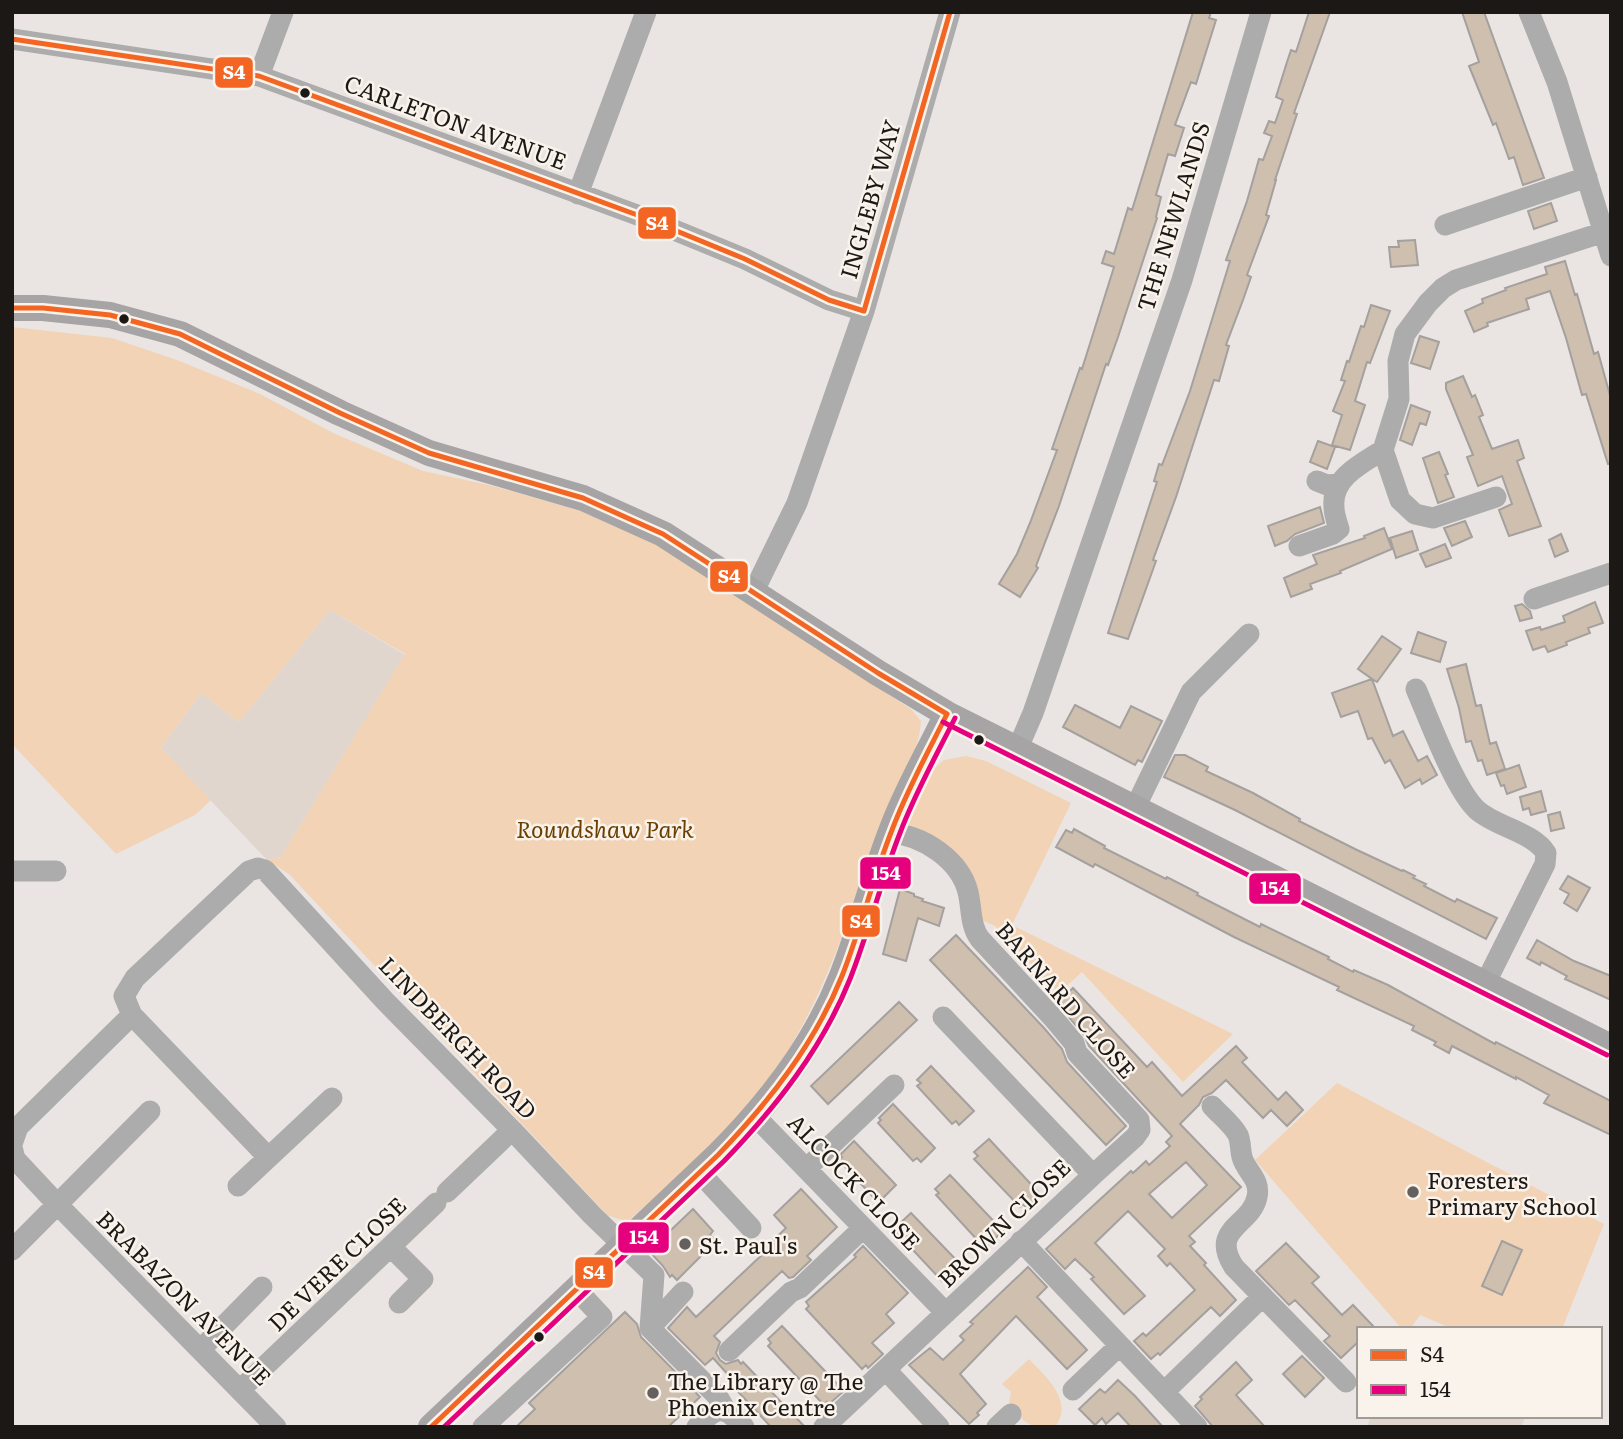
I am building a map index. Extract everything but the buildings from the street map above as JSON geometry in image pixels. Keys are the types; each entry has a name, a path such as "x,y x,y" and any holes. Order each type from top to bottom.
{"main road":[{"path":"12,309 43,308 110,315 180,334 340,413 429,453 583,498 663,534 878,673 947,714 1611,1047"},
{"path":"431,1427 700,1172 755,1116 799,1059 838,986 890,833 912,780 947,714"}],"street":[{"path":"259,76 283,12"},
{"path":"578,194 646,12"},
{"name":"INGLEBY WAY","path":"753,593 797,503 864,311 950,12"},
{"name":"THE NEWLANDS","path":"1017,750 1033,713 1182,280 1261,12"},
{"path":"1529,12 1557,82 1611,256"},
{"name":"CARLETON AVENUE","path":"12,39 259,76 723,249 829,300 864,311"},
{"path":"1446,225 1587,177"},
{"path":"1496,497 1446,514 1424,517 1408,509 1400,500 1382,450 1399,399 1398,361 1405,334 1443,288 1466,277 1604,232"},
{"path":"1299,546 1339,529 1334,507 1339,484 1354,468 1382,450"},
{"path":"1317,481 1327,485 1339,484"},
{"path":"1534,599 1611,573"},
{"path":"1135,808 1191,692 1249,634"},
{"path":"1416,689 1448,761 1471,804 1483,816 1538,844 1546,853 1545,864 1485,984"},
{"name":"BARNARD CLOSE","path":"890,833 899,833 919,841 953,864 965,882 972,925 980,940 1054,1019 1074,1043 1077,1053 1139,1120 1140,1130 1135,1137 1093,1175"},
{"name":"LINDBERGH ROAD","path":"132,1015 124,996 135,978 249,871 258,867 265,870 385,1000 592,1215 625,1244 654,1275 650,1328"},
{"path":"12,872 56,872"},
{"path":"12,1145 18,1127 132,1015 268,1157"},
{"name":"BROWN CLOSE","path":"824,1427 1093,1175 943,1017"},
{"path":"807,1168 894,1084"},
{"path":"238,1186 332,1098"},
{"path":"1212,1106 1238,1136 1242,1157 1256,1181 1256,1200 1231,1230 1226,1251 1234,1267 1346,1382"},
{"path":"12,1250 150,1111"},
{"name":"ALCOCK CLOSE","path":"755,1116 946,1313"},
{"name":"DE VERE CLOSE","path":"241,1389 512,1130"},
{"name":"BRABAZON AVENUE","path":"12,1145 15,1159 57,1204 276,1427"},
{"path":"700,1172 751,1228"},
{"path":"729,1351 863,1228"},
{"path":"1021,1241 1197,1427"},
{"path":"391,1247 423,1279 400,1303"},
{"name":"DE VERE CLOSE","path":"201,1349 262,1287"},
{"path":"483,1427 602,1317 576,1289"},
{"path":"683,1292 650,1328 718,1396 726,1410 744,1427"},
{"path":"1164,1392 1262,1297"},
{"path":"1073,1390 1119,1346"},
{"path":"886,1370 939,1427"},
{"path":"697,1427 714,1412 726,1410"}],"shaded area":[{"path":"330,610 405,655 281,857 267,860 161,748 201,693 239,722"},
{"path":"1370,1418 1525,1418 1521,1427 1367,1427"}],"green space":[{"name":"Roundshaw Park","path":"12,327 112,338 177,360 260,394 333,433 423,471 489,485 578,510 657,545 911,709 921,721 916,747 888,807 834,958 803,1025 763,1086 732,1122 627,1222 607,1215 289,874 267,860 281,857 405,654 330,610 239,722 201,693 161,748 211,800 195,815 116,854 12,744"},
{"path":"966,756 986,761 1071,803 1012,925 1233,1034 1183,1082 1082,972 1059,993 995,926 981,920 979,903 903,825 930,772 944,760"},
{"name":"Foresters Primary School","path":"1337,1083 1604,1224 1563,1327 1448,1327 1420,1315 1411,1327 1400,1327 1255,1160"},
{"path":"1029,1359 1050,1381 1060,1399 1062,1408 1055,1427 1028,1423 1009,1403 1011,1392 1002,1384"}],"transit line":[{"name":"S4","path":"864,311 950,12"},
{"name":"S4","path":"12,39 259,76 640,216 745,259 829,300 864,311"},
{"name":"S4","path":"12,308 43,308 110,315 180,334 340,413 429,453 583,498 663,534 878,673 947,714"},
{"name":"S4","path":"431,1427 718,1155 789,1072 831,1001 898,815 947,714"},
{"name":"154","path":"444,1427 724,1161 762,1120 796,1076 839,1005 857,961 906,818 955,718"},
{"name":"154","path":"943,722 1607,1055"}],"place":[{"name":"Foresters Primary School","path":"1413,1192"},
{"name":"St. Paul's","path":"685,1244"},
{"name":"The Library @ The Phoenix Centre","path":"653,1393"}]}
